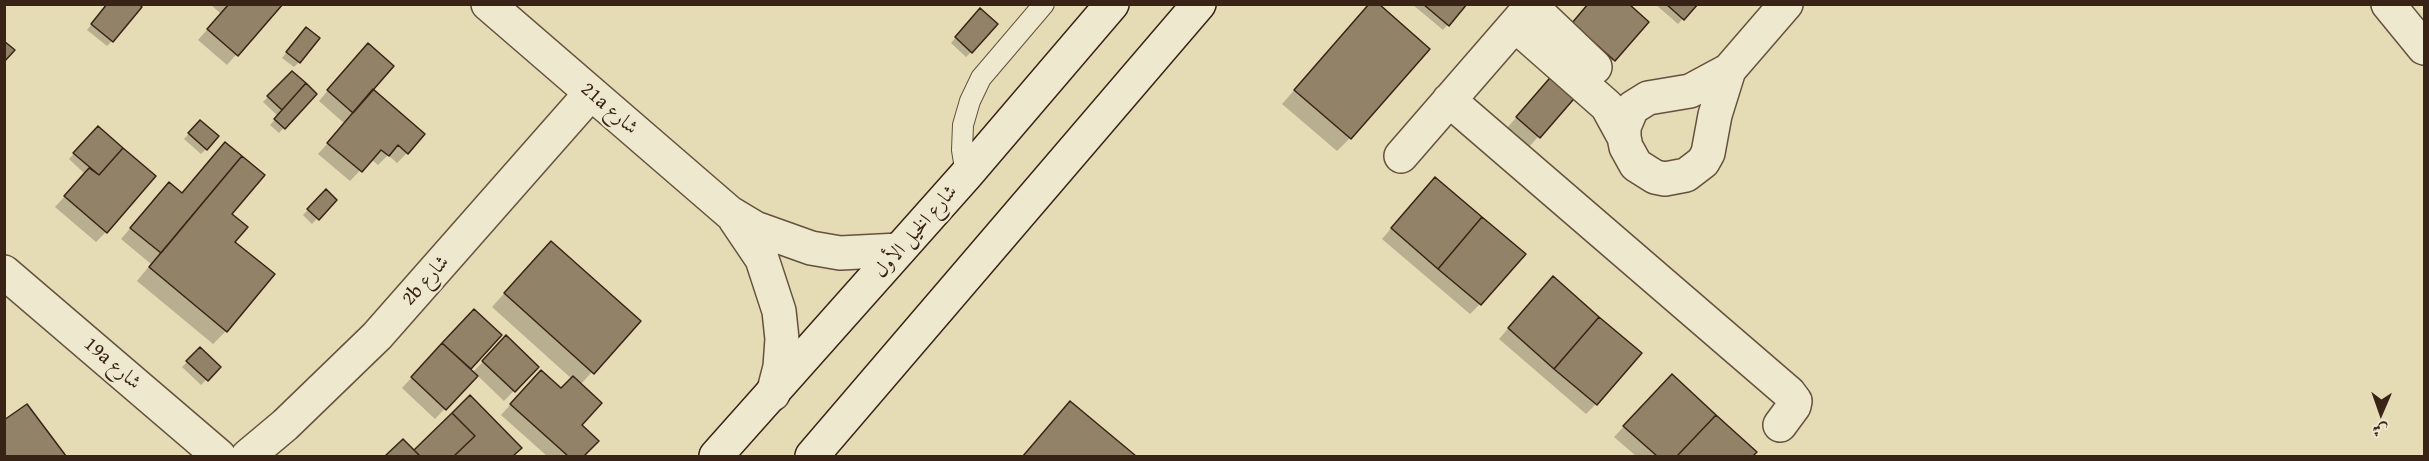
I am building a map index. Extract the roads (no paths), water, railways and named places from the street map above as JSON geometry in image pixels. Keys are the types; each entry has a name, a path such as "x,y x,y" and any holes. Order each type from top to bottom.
{"street":[{"name":"21a شارع","path":"488,4 730,213 756,228 811,248 870,254 899,250"},
{"name":"شارع الخيل الأول","path":"716,456 966,175 1112,4"},
{"path":"812,456 1200,4"},
{"path":"1526,12 1607,106 1636,165 1654,177 1676,178 1695,170 1708,153 1715,115 1730,70 1786,4"},
{"path":"1526,12 1640,101"},
{"path":"1401,156 1526,12"},
{"path":"1624,137 1627,117 1640,101 1690,91 1730,70"},
{"name":"2b شارع","path":"248,456 293,417 377,336 591,93"},
{"path":"1449,100 1789,393 1795,401 1794,406 1780,424"},
{"name":"21a شارع","path":"730,213 762,259 779,312 780,367 773,394"},
{"name":"19a شارع","path":"4,272 219,456"}],"lane":[{"path":"966,175 962,150 963,125 970,101 981,78 1044,4"}]}
